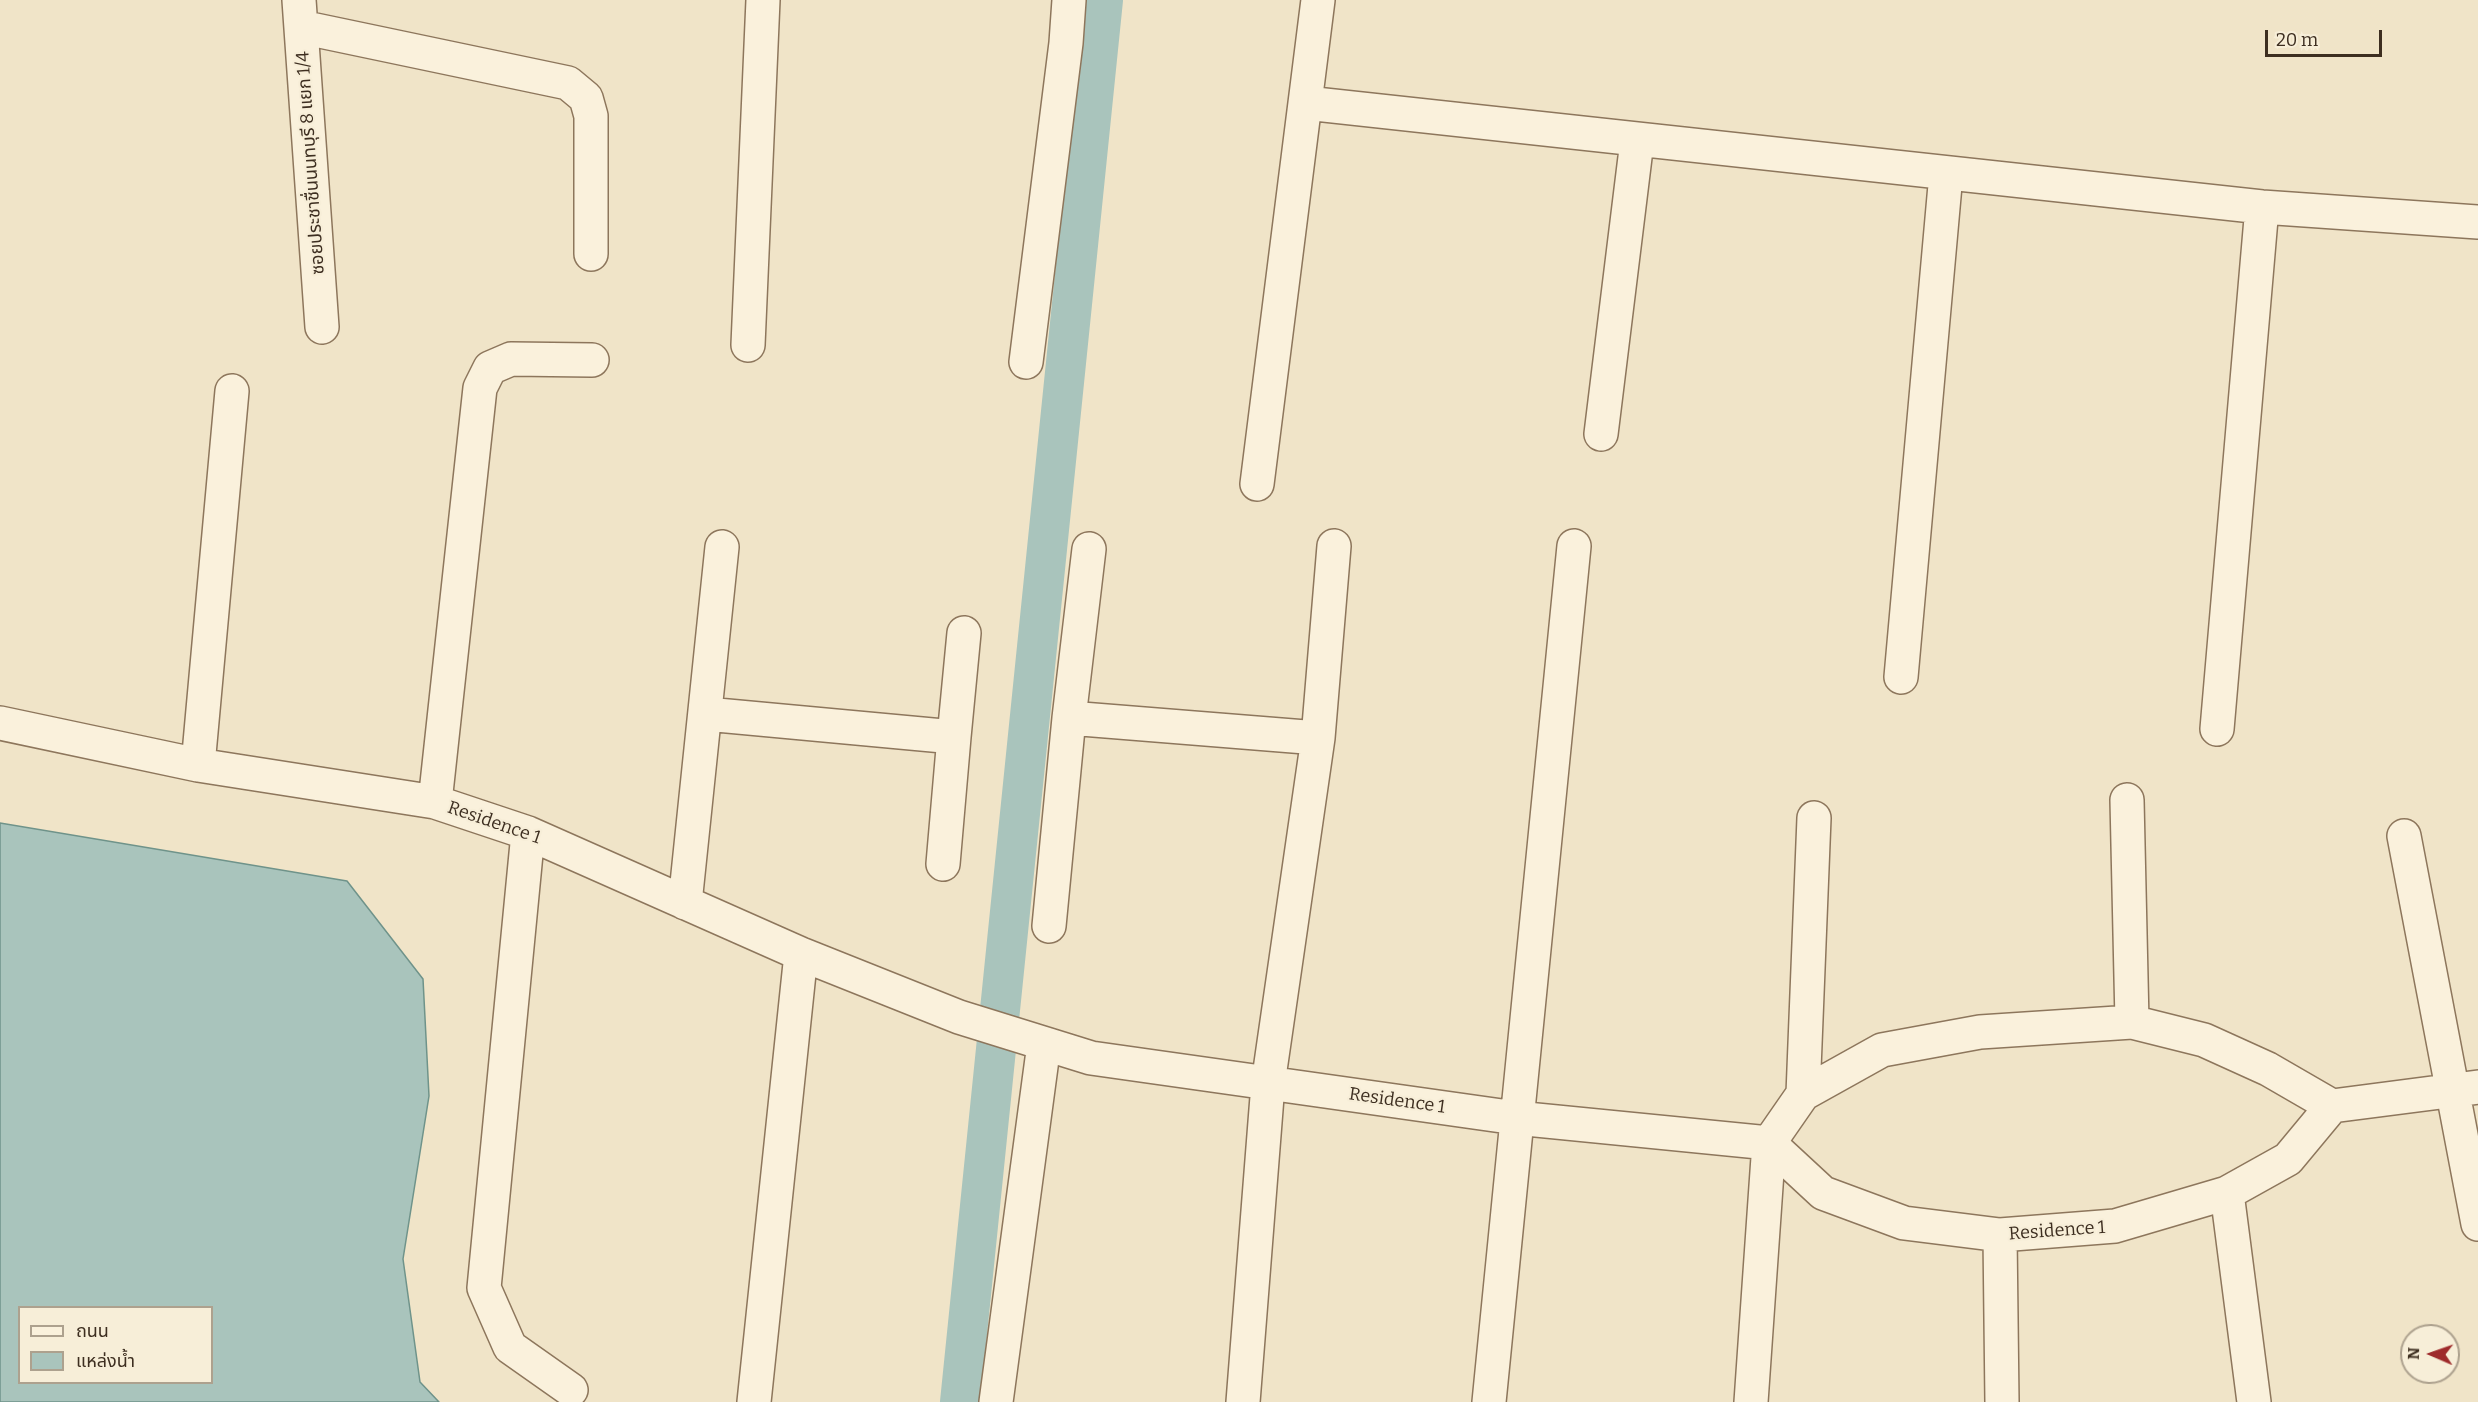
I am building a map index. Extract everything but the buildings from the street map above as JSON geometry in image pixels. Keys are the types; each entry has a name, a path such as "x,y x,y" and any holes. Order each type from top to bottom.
{"street":[{"path":"748,345 763,0"},
{"path":"1026,362 1066,43 1069,0"},
{"path":"1257,484 1318,0"},
{"path":"300,14 568,83 586,98 591,116 591,254"},
{"name":"ซอยประชาชื่นนนทบุรี 8 แยก 1/4","path":"300,14 322,327"},
{"path":"1306,103 1637,141 2262,207 2478,222"},
{"path":"1601,434 1637,141"},
{"path":"1901,677 1946,174"},
{"path":"2217,729 2262,207"},
{"path":"435,802 480,388 490,368 511,359 592,360"},
{"path":"198,765 232,391"},
{"path":"1243,1402 1268,1084 1318,738 1334,546"},
{"path":"1489,1402 1574,546"},
{"path":"686,903 722,547"},
{"path":"1049,926 1069,718 1089,549"},
{"path":"943,864 964,633"},
{"path":"706,714 954,737"},
{"path":"1069,718 1318,738"},
{"name":"Residence 1","path":"0,723 198,765 435,802 528,833 801,954 959,1017 1091,1058 1516,1118 1769,1143 1823,1193 1904,1223 2000,1235 2115,1226 2227,1193 2288,1159 2332,1106"},
{"path":"2127,800 2132,1022"},
{"path":"1803,1094 1814,818"},
{"path":"528,833 484,1288 510,1347 571,1390"},
{"path":"2404,836 2465,1089 2478,1224"},
{"path":"754,1402 801,954"},
{"path":"1752,1402 1769,1143 1803,1094 1882,1050 1980,1032 2132,1022 2204,1040 2268,1069 2332,1106 2465,1089"},
{"path":"996,1402 1036,1041"},
{"path":"2227,1193 2254,1402"},
{"path":"2000,1235 2002,1402"}],"water":[{"path":"0,823 347,881 423,979 429,1096 403,1259 420,1382 439,1402 0,1402"}],"waterway":[{"path":"960,1402 1103,0"}]}
